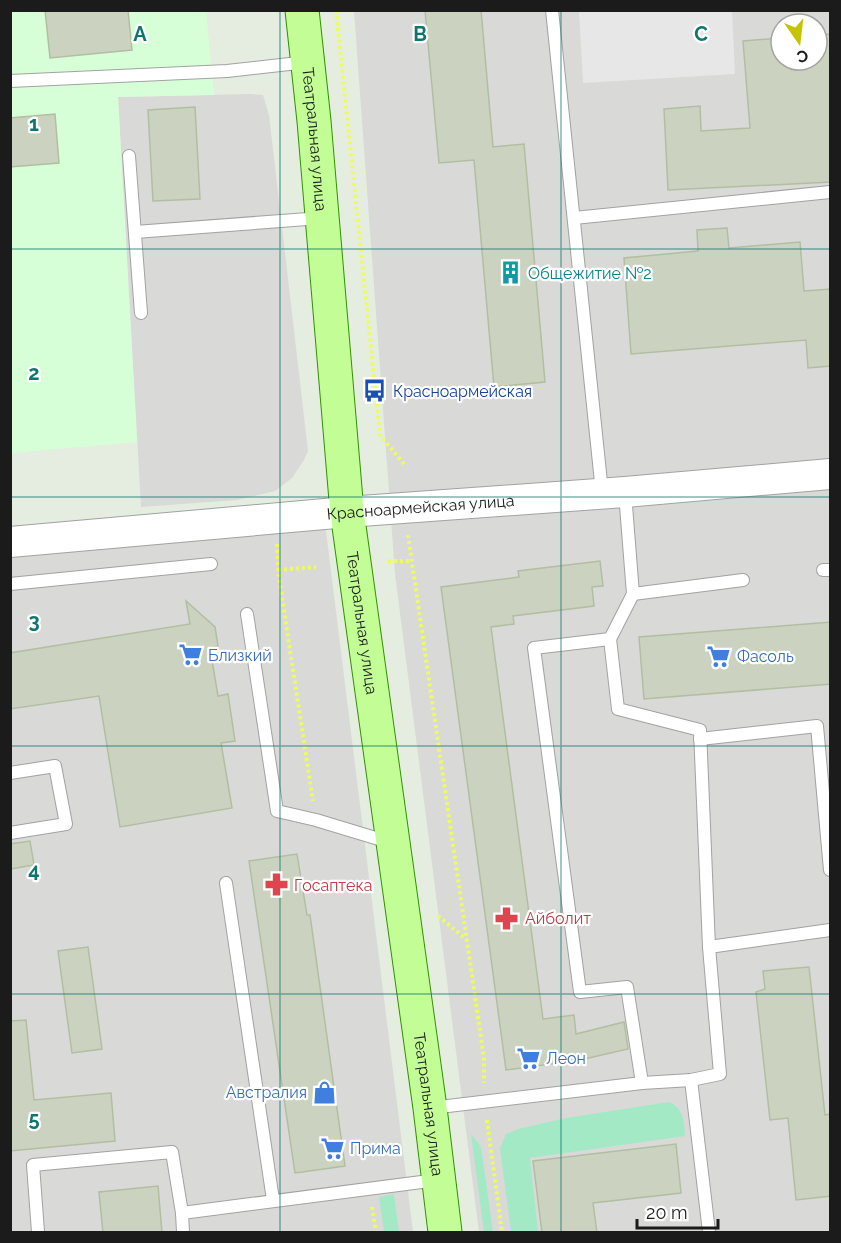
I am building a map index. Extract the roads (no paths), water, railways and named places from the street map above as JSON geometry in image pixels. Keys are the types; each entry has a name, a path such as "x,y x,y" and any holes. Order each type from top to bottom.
{"main road":[{"name":"Театральная улица","path":"302,10 347,512 430,1108 445,1233"}],"street":[{"name":"Красноармейская улица","path":"10,542 347,512 831,474"}],"lane":[{"path":"430,1108 642,1083 691,1080 720,1074 709,947 700,730 618,709 610,639 633,594 614,492 574,218 552,10"},
{"path":"10,81 226,71 308,62"},
{"path":"129,156 141,313"},
{"path":"574,218 831,192"},
{"path":"135,232 322,218"},
{"path":"10,584 211,564"},
{"path":"633,594 743,580"},
{"path":"247,614 277,811 316,820 393,844"},
{"path":"610,639 534,648 580,992 627,987 642,1083"},
{"path":"700,739 817,726 830,870"},
{"path":"10,773 55,766 66,824 10,833"},
{"path":"226,883 273,1200"},
{"path":"709,947 831,930"},
{"path":"691,1080 709,1233"},
{"path":"38,1233 33,1165 172,1152 183,1233"},
{"path":"182,1213 438,1180"}],"place":[{"name":"Общежитие №2","path":"510,273"},
{"name":"Красноармейская","path":"375,391"},
{"name":"Близкий","path":"190,655"},
{"name":"Фасоль","path":"719,656"},
{"name":"Госаптека","path":"276,885"},
{"name":"Айболит","path":"507,918"},
{"name":"Леон","path":"528,1058"},
{"name":"Австралия","path":"325,1092"},
{"name":"Прима","path":"332,1148"}]}
